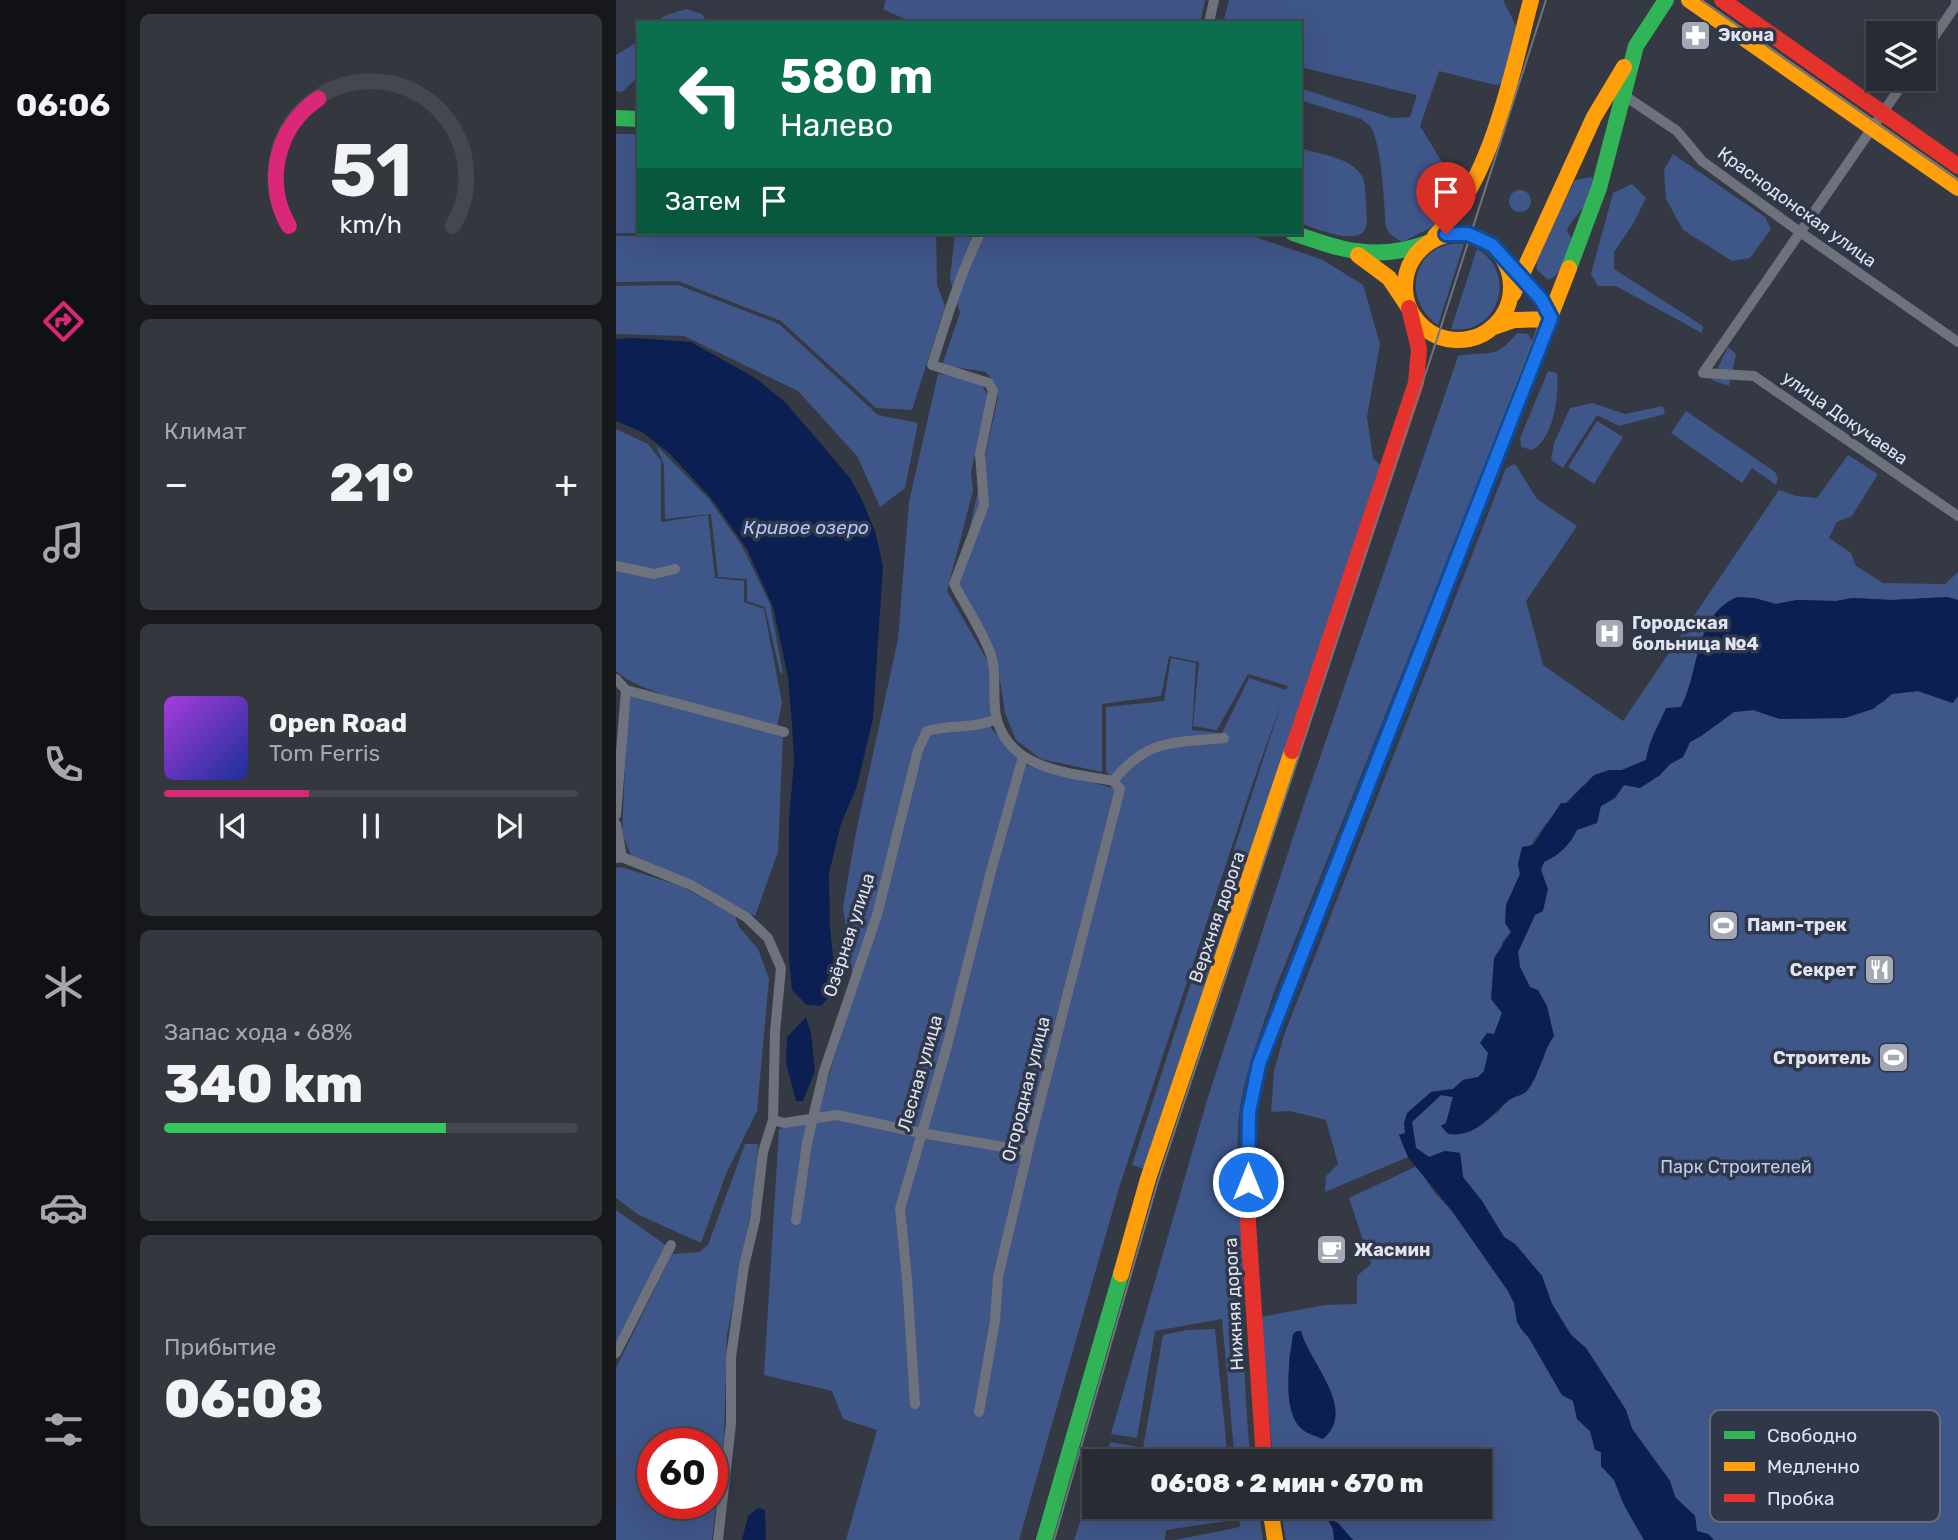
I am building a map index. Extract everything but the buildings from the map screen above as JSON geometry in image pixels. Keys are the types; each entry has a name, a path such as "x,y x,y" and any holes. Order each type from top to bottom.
{"main road":[{"path":"1409,308 1405,290 1407,271 1414,256 1455,217 1478,179 1511,76 1531,0"},
{"path":"1491,329 1507,306 1594,117 1666,0"},
{"path":"1689,0 1958,188"},
{"path":"1722,0 1958,166"},
{"name":"Нижняя дорога","path":"1263,1449 1248,1223 1249,1112 1259,1064 1551,318 1599,188 1636,46"},
{"path":"616,118 637,119"},
{"path":"1299,235 1356,253 1384,256 1412,250 1446,234 1468,234 1492,245 1541,299 1551,318 1514,320 1466,340 1448,339 1424,328 1389,278 1356,253"},
{"path":"1504,261 1511,285 1507,306"},
{"name":"Верхняя дорога","path":"1044,1540 1149,1179 1416,383 1419,349 1409,308"},
{"path":"1272,1519 1275,1540"}],"street":[{"path":"1209,21 1214,0"},
{"path":"1936,34 1956,5 1956,0"},
{"path":"1793,73 1804,57"},
{"path":"1800,232 1898,91"},
{"name":"Краснодонская улица","path":"1622,94 1678,131 1702,161 1958,342"},
{"name":"улица Докучаева","path":"1800,232 1703,373 1754,376 1958,516"},
{"path":"979,235 947,315 932,365 989,383 993,391 980,454 984,505 954,584 992,656 997,719 1006,739 1023,757 1038,765 1113,780 1128,762 1163,744 1224,738"},
{"path":"616,566 654,574 675,569"},
{"path":"616,679 626,690 784,732"},
{"path":"616,815 626,690"},
{"name":"Озёрная улица","path":"796,1220 813,1118 824,1072 877,915 918,750 927,731 943,726 986,724 997,719"},
{"name":"Лесная улица","path":"915,1404 900,1209 947,1046 1023,757"},
{"name":"Огородная улица","path":"979,1412 995,1321 998,1277 1120,789 1113,780"},
{"path":"616,824 619,858 691,885 746,917 768,939 781,968 775,1032 773,1120 763,1152 755,1220 744,1266 731,1357 731,1424 718,1540"},
{"path":"773,1120 784,1123 837,1115 921,1133 1028,1151"},
{"path":"616,1353 671,1245"}],"green space":[{"path":"886,0 1205,0 1200,21 909,21 883,9"},
{"path":"1229,0 1503,0 1517,28 1503,84 1495,85 1439,71 1420,126 1457,187 1459,202 1442,222 1402,242 1390,234 1386,227 1377,145 1370,126 1361,119 1302,101 1302,89 1392,118 1410,117 1417,95 1302,67 1302,21 1224,21"},
{"path":"686,9 702,14 707,21 658,21 664,16"},
{"path":"637,42 637,78 622,92 616,91 616,55"},
{"path":"616,134 637,134 637,233 616,233"},
{"path":"1302,149 1348,163 1364,180 1367,222 1363,232 1342,236 1302,224"},
{"path":"1673,154 1765,217 1771,229 1750,258 1732,261 1683,230 1666,199 1664,170"},
{"path":"1592,177 1592,192 1567,230 1572,240 1564,263 1558,274 1548,280 1537,270 1536,259 1575,180"},
{"path":"1632,184 1646,198 1614,252 1614,269 1703,326 1702,333 1616,286 1598,286 1591,274 1613,193"},
{"path":"1520,190 1530,197 1531,201 1524,211 1520,212 1510,205 1509,201 1516,191"},
{"path":"936,235 937,285 945,306 912,410 876,408 781,321 678,281 616,282 616,236"},
{"path":"955,235 1249,235 1323,260 1363,285 1380,344 1367,417 1373,458 1382,467 1144,1169 1132,1165 1282,701 1252,785 1120,1185 1019,1540 846,1540 877,1430 843,1419 832,1391 764,1375 779,1129 814,1122 855,992 843,907 856,832 898,639 909,502 938,374 977,376 988,396 971,472 973,491 947,591 990,665 991,728 1025,765 1113,788 1106,769 1106,707 1164,701 1171,658 1196,663 1192,730 1222,733 1249,678 1286,690 1288,686 1248,674 1217,730 1193,726 1199,662 1169,656 1161,696 1102,704 1102,772 1041,759 1016,740 1005,713 996,654 955,597 998,397 995,383 986,372 942,365 960,313 950,279"},
{"path":"1464,244 1438,325 1426,314 1418,300 1418,272 1424,260 1434,251 1447,245"},
{"path":"1477,249 1490,259 1497,272 1497,300 1491,313 1481,323 1468,329 1451,329"},
{"path":"678,285 779,324 878,415 918,423 905,488 880,507 857,456 798,391 684,336 616,334 616,286"},
{"path":"1517,333 1528,334 1534,344 1274,992 1245,1084 1239,1115 1238,1143 1250,1449 1234,1449 1222,1319 1155,1331 1137,1438 1111,1434 1208,1097 1305,801 1458,356 1491,353 1509,342"},
{"path":"1728,347 1736,354 1729,386 1712,380"},
{"path":"1548,371 1557,373 1556,405 1550,427 1532,450 1521,447 1520,438"},
{"path":"1592,403 1625,414 1663,406 1665,414 1619,426 1597,415 1563,468 1551,460 1554,443 1570,408"},
{"path":"1686,411 1775,472 1778,478 1776,485 1752,468 1742,483 1671,433"},
{"path":"1597,421 1623,437 1594,484 1568,467"},
{"path":"616,429 648,444 661,461 661,522 708,515 715,578 744,581 744,602 764,609 782,703 777,727 668,696 629,680 616,671"},
{"path":"656,445 709,499 742,546 770,604 783,674 780,672 765,607 747,601 747,579 718,577 711,514 665,519 664,465"},
{"path":"1848,455 1878,474 1852,516 1837,522 1829,538 1851,553 1856,566 1883,583 1945,584 1958,572 1958,600 1947,597 1892,600 1853,598 1836,601 1797,600 1776,604 1754,598 1706,627 1688,694 1681,707 1666,709 1651,740 1646,760 1622,770 1609,770 1581,787 1544,826 1518,864 1520,874 1506,905 1511,932 1502,942 1502,1012 1484,1071 1478,1077 1463,1080 1453,1089 1431,1092 1404,1123 1405,1133 1399,1135 1408,1157 1325,1192 1326,1176 1338,1164 1326,1120 1290,1111 1271,1112 1274,1071 1284,1035 1506,468 1515,464 1537,499 1577,526 1526,601 1543,665 1623,721 1779,490 1796,496 1817,498"},
{"name":"Парк Строителей","path":"1918,691 1952,703 1958,696 1958,1540 1714,1540 1708,1534 1697,1531 1695,1516 1675,1497 1670,1481 1632,1428 1626,1410 1586,1348 1571,1335 1552,1304 1542,1276 1515,1244 1504,1237 1482,1201 1463,1177 1460,1153 1445,1151 1429,1157 1416,1148 1412,1122 1441,1095 1453,1097 1446,1123 1441,1126 1477,1128 1498,1112 1508,1100 1526,1092 1544,1058 1546,1047 1530,987 1520,967 1518,952 1535,915 1543,879 1541,870 1544,862 1560,852 1580,827 1624,785 1640,788 1660,775 1670,764 1683,757 1690,742 1734,712 1753,710 1780,719 1845,718 1884,702 1891,694"},
{"path":"636,696 783,736 778,852 755,916 633,860 622,833 628,697"},
{"path":"621,867 681,886 735,916 739,927 758,949 769,979 757,1111 726,1174 701,1243 639,1215 616,1198 616,868"},
{"path":"745,1144 758,1144 754,1196 727,1335 724,1428 637,1428 637,1519 714,1519 712,1540 616,1540 616,1368 672,1254 699,1252 708,1245"},
{"path":"1417,1166 1508,1291 1514,1303 1517,1322 1562,1395 1573,1401 1577,1419 1590,1431 1595,1449 1601,1452 1601,1466 1614,1480 1621,1499 1644,1540 1353,1540 1338,1523 1328,1519 1492,1519 1492,1449 1272,1449 1261,1317 1325,1305 1357,1304 1357,1276 1371,1264 1349,1198","holes":["1301,1331 1333,1400 1333,1427 1290,1396 1289,1356"]},
{"path":"616,1210 667,1246 616,1347"},
{"path":"1215,1329 1227,1449 1108,1449 1111,1442 1143,1448 1163,1335 1187,1330"},
{"path":"1082,1516 1082,1519 1233,1519 1166,1530 1165,1540 1074,1540"},
{"path":"1240,1519 1260,1519 1263,1540 1175,1540 1240,1527"},
{"path":"1282,1519 1328,1519 1333,1529 1334,1540 1286,1540"}],"water":[{"name":"Кривое озеро","path":"616,339 691,342 757,379 786,403 850,478 875,531 883,566 873,718 857,786 841,824 829,873 830,927 836,983 821,1006 807,1005 792,990 789,958 789,819 794,763 788,677 773,607 747,549 711,498 669,453 642,432 616,421"},
{"path":"1737,597 1776,604 1797,600 1836,601 1853,598 1892,600 1947,597 1958,600 1958,696 1953,703 1918,691 1892,694 1873,709 1845,718 1780,719 1753,710 1734,712 1690,742 1683,757 1670,764 1660,775 1640,788 1624,785 1615,798 1601,806 1597,823 1577,830 1564,849 1544,862 1541,870 1548,889 1543,911 1535,915 1518,952 1520,967 1530,987 1538,990 1547,1006 1554,1036 1531,1085 1525,1093 1510,1099 1481,1125 1467,1133 1448,1134 1441,1126 1446,1123 1453,1097 1441,1095 1412,1122 1416,1148 1429,1157 1445,1151 1460,1153 1463,1177 1482,1201 1504,1237 1515,1244 1542,1276 1552,1304 1571,1335 1586,1348 1626,1410 1632,1429 1670,1481 1675,1497 1695,1516 1697,1531 1708,1534 1714,1540 1644,1540 1625,1507 1614,1480 1601,1466 1601,1452 1595,1450 1590,1431 1577,1419 1573,1401 1562,1395 1517,1322 1514,1303 1508,1291 1452,1211 1408,1157 1399,1135 1405,1133 1407,1113 1431,1092 1453,1089 1463,1080 1478,1077 1484,1071 1488,1053 1480,1043 1487,1033 1494,1034 1502,1013 1491,999 1494,958 1511,932 1505,923 1506,905 1520,874 1518,864 1522,847 1533,845 1561,803 1567,803 1594,775 1609,770 1622,770 1646,760 1666,708 1681,707 1705,630 1723,605"},
{"path":"806,1017 811,1033 815,1071 803,1101 796,1101 786,1063 787,1037"},
{"path":"1301,1331 1334,1400 1336,1414 1332,1427 1323,1439 1303,1430 1291,1411 1289,1370 1293,1334"},
{"path":"758,1508 765,1510 766,1540 742,1540 748,1516"},
{"path":"1328,1519 1338,1523 1353,1540 1334,1540 1333,1529"}],"tram line":[{"path":"1054,1540 1158,1181 1438,336 1546,0"},
{"path":"1701,0 1958,180"}],"traffic: fast":[{"path":"1569,268 1599,188 1636,46 1666,0"},
{"path":"616,118 637,119"},
{"path":"1299,235 1359,252 1391,252 1427,243"},
{"path":"1325,896 1422,647"},
{"path":"1044,1540 1121,1274"}],"traffic: slow":[{"path":"1435,236 1455,213 1485,157 1507,93 1531,0"},
{"path":"1689,0 1958,188"},
{"path":"1513,294 1594,117 1624,67"},
{"path":"1458,234 1478,238 1496,249 1507,267 1511,287 1507,307 1496,325 1478,336 1458,340 1438,336 1420,325 1409,307 1405,287 1409,267 1420,249 1438,238 1458,234"},
{"path":"1358,255 1389,278 1409,308"},
{"path":"1422,647 1569,268"},
{"path":"1513,269 1541,299 1551,319"},
{"path":"1494,327 1514,320 1551,319"},
{"path":"1121,1274 1148,1179 1292,751"},
{"path":"1249,1163 1249,1112 1259,1064 1325,896"},
{"path":"1272,1519 1275,1540"}],"traffic: jam":[{"path":"1722,0 1958,166"},
{"path":"1292,751 1416,383 1419,349 1409,308"},
{"path":"1249,1163 1248,1223 1263,1449"}],"place":[{"name":"Экона","path":"1695,35"},
{"name":"Городская больница №4","path":"1609,633"},
{"name":"Памп-трек","path":"1724,925"},
{"name":"Секрет","path":"1879,970"},
{"name":"Строитель","path":"1894,1058"},
{"name":"Жасмин","path":"1331,1250"}],"route":[{"path":"1248,1182 1249,1112 1259,1064 1551,318 1541,299 1492,245 1468,234 1446,234"}]}
